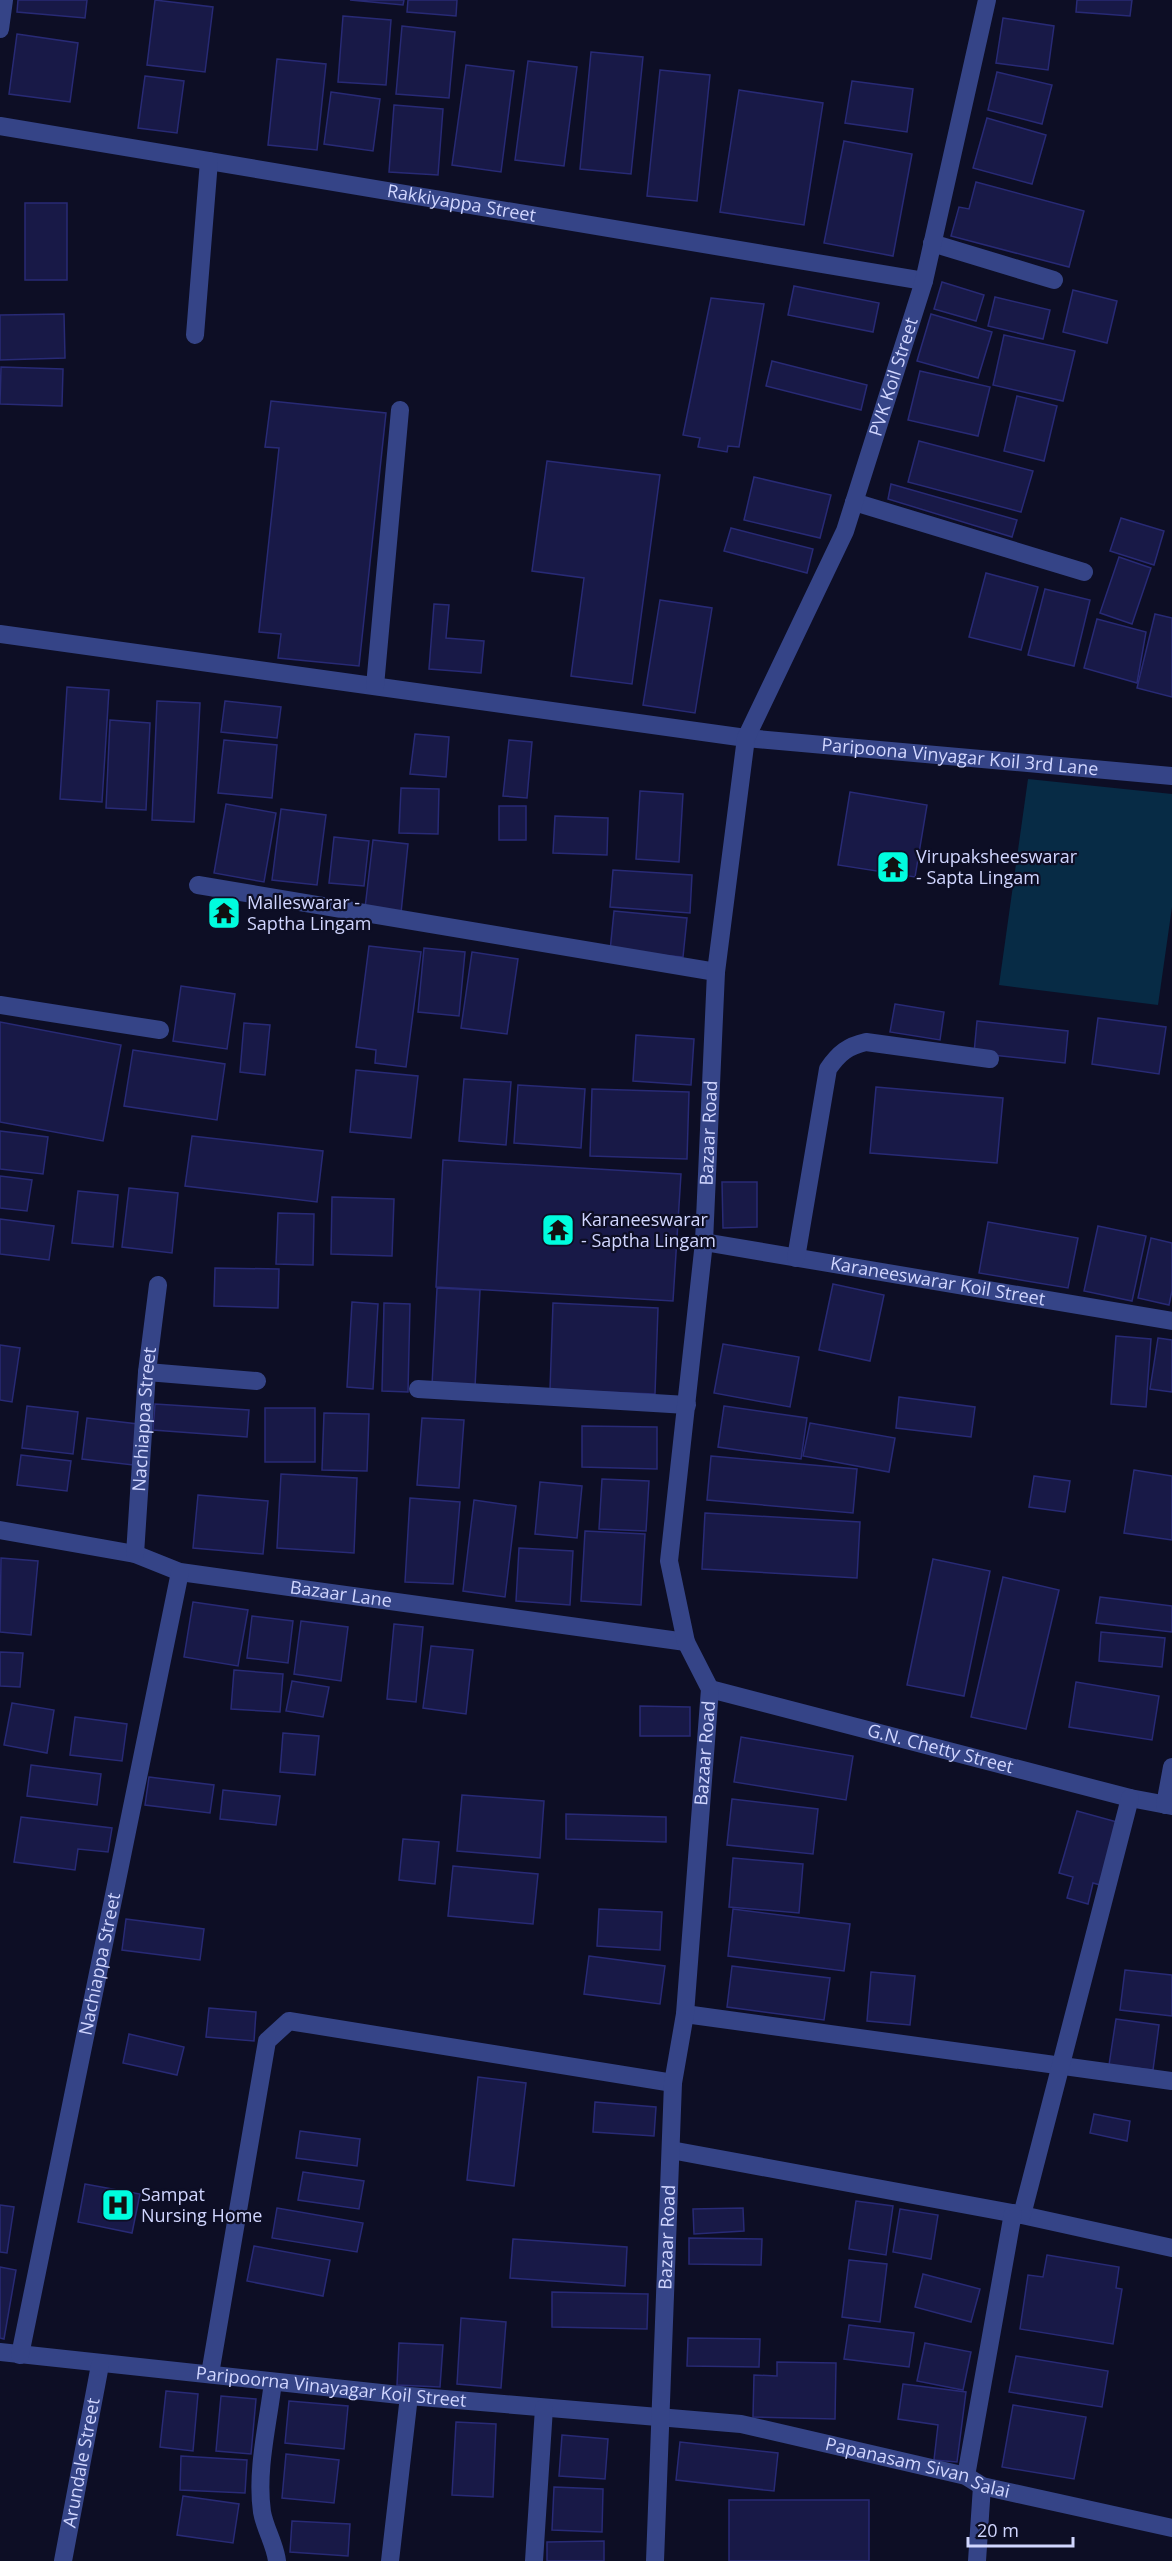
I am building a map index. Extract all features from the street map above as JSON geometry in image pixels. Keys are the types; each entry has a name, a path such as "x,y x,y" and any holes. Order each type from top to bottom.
{"street":[{"path":"0,29 4,0"},
{"name":"PVK Koil Street","path":"746,738 845,531 924,281 987,0"},
{"name":"Rakkiyappa Street","path":"0,126 924,281"},
{"path":"195,335 209,161"},
{"path":"932,243 1054,280"},
{"path":"375,686 400,410"},
{"path":"854,502 1084,572"},
{"name":"Paripoona Vinyagar Koil 3rd Lane","path":"0,634 746,738 1172,776"},
{"name":"Bazaar Road","path":"655,2561 673,2083 685,2014 710,1689 686,1642 669,1561 704,1242 716,972 746,738"},
{"path":"198,885 716,972"},
{"path":"0,1005 160,1030"},
{"path":"796,1258 828,1069 837,1056 850,1046 866,1042 990,1059"},
{"name":"Karaneeswarar Koil Street","path":"704,1242 1172,1321"},
{"name":"Nachiappa Street","path":"135,1554 147,1372 158,1285"},
{"path":"147,1372 257,1381"},
{"path":"418,1389 687,1406"},
{"name":"Bazaar Lane","path":"0,1530 135,1554 180,1572 686,1642"},
{"name":"Nachiappa Street","path":"20,2355 180,1572"},
{"name":"G.N. Chetty Street","path":"710,1689 1168,1806"},
{"path":"1168,1806 1172,1767"},
{"path":"966,2476 1018,2214 1062,2066 1130,1798"},
{"path":"685,2014 1172,2081"},
{"path":"210,2374 267,2041 289,2020 673,2083"},
{"path":"671,2150 1018,2214 1172,2248"},
{"name":"Paripoorna Vinayagar Koil Street","path":"0,2352 100,2365 210,2374 409,2396 662,2417"},
{"name":"Arundale Street","path":"63,2561 100,2365"},
{"path":"273,2382 261,2469 262,2513 276,2551 277,2561"},
{"path":"390,2561 409,2396"},
{"path":"534,2561 544,2408"},
{"name":"Papanasam Sivan Salai","path":"662,2417 741,2424 966,2476 982,2486 1172,2528"},
{"path":"977,2561 982,2486"}],"water":[{"path":"1028,779 1172,794 1172,907 1158,1005 999,985"}],"building":[{"path":"18,0 87,0 85,18 17,12"},
{"path":"155,0 213,7 205,72 147,65"},
{"path":"350,0 404,0 403,5"},
{"path":"408,0 457,0 456,16 407,12"},
{"path":"1077,0 1132,0 1130,16 1076,12"},
{"path":"343,16 391,20 386,85 338,82"},
{"path":"1003,18 1054,26 1048,70 996,63"},
{"path":"402,26 455,32 449,98 396,94"},
{"path":"17,34 78,43 70,102 9,94"},
{"path":"591,52 643,57 631,174 580,169"},
{"path":"277,59 326,64 317,150 268,145"},
{"path":"528,61 577,67 564,166 515,160"},
{"path":"466,65 514,71 501,172 452,165"},
{"path":"660,70 710,75 697,201 647,196"},
{"path":"997,72 1052,85 1042,124 988,110"},
{"path":"145,76 184,81 177,133 138,128"},
{"path":"852,81 913,89 907,132 845,123"},
{"path":"739,90 823,103 804,225 720,212"},
{"path":"331,92 380,99 373,151 324,144"},
{"path":"394,105 443,109 438,175 389,172"},
{"path":"987,118 1046,135 1032,184 973,168"},
{"path":"844,141 912,154 893,256 824,243"},
{"path":"976,182 1084,211 1069,267 951,236 959,207 969,209"},
{"path":"25,203 67,203 67,280 25,280"},
{"path":"942,282 984,295 976,321 934,309"},
{"path":"794,286 879,303 873,332 788,315"},
{"path":"1073,290 1117,301 1107,343 1063,332"},
{"path":"995,297 1050,310 1043,339 988,326"},
{"path":"711,298 764,304 739,447 728,446 727,452 698,447 700,438 683,435"},
{"path":"64,314 65,358 0,360 0,315"},
{"path":"931,314 992,332 978,378 917,361"},
{"path":"1004,335 1075,351 1063,401 993,385"},
{"path":"772,361 867,385 861,410 766,386"},
{"path":"1,367 63,369 62,406 0,404"},
{"path":"920,371 990,387 978,436 908,420"},
{"path":"1017,396 1057,406 1044,461 1004,451"},
{"path":"271,401 386,413 359,666 278,658 281,634 259,632 279,448 265,447"},
{"path":"919,441 1033,471 1021,512 908,482"},
{"path":"547,461 660,475 632,684 571,676 584,578 532,571"},
{"path":"754,477 831,495 820,538 744,520"},
{"path":"891,484 1017,520 1012,537 888,499"},
{"path":"1121,518 1164,531 1154,565 1110,551"},
{"path":"731,528 813,549 807,573 724,551"},
{"path":"1119,557 1151,568 1132,624 1100,613"},
{"path":"986,573 1038,587 1021,650 969,637"},
{"path":"1045,589 1090,600 1074,666 1028,655"},
{"path":"660,600 712,608 695,713 643,705"},
{"path":"434,604 449,605 446,638 484,641 481,673 429,669"},
{"path":"1155,614 1172,618 1172,697 1137,688"},
{"path":"1097,619 1146,632 1137,683 1084,668"},
{"path":"67,687 109,690 102,802 60,799"},
{"path":"157,701 200,703 194,822 152,820"},
{"path":"225,701 281,707 277,738 221,732"},
{"path":"110,720 150,723 146,810 106,808"},
{"path":"415,734 449,737 446,777 410,774"},
{"path":"224,740 277,745 272,798 218,793"},
{"path":"509,740 532,742 527,798 503,796"},
{"path":"401,788 439,789 438,834 399,833"},
{"path":"640,791 683,794 679,862 636,859"},
{"path":"850,792 927,805 915,877 838,865"},
{"path":"226,804 276,813 264,882 214,873"},
{"path":"499,806 526,806 526,840 499,840"},
{"path":"281,809 326,815 317,885 272,880"},
{"path":"555,816 608,818 607,855 553,853"},
{"path":"334,837 369,841 364,886 329,883"},
{"path":"373,840 408,844 401,913 365,908"},
{"path":"613,870 692,875 690,913 610,907"},
{"path":"614,911 687,918 683,957 610,951"},
{"path":"369,946 421,952 406,1067 375,1063 376,1050 356,1047"},
{"path":"424,948 465,952 459,1016 418,1012"},
{"path":"472,952 518,959 507,1034 461,1028"},
{"path":"181,986 235,994 227,1049 173,1041"},
{"path":"895,1004 944,1012 940,1040 890,1032"},
{"path":"1098,1018 1166,1027 1159,1074 1092,1064"},
{"path":"977,1021 1068,1031 1065,1063 974,1053"},
{"path":"0,1022 121,1045 103,1141 0,1122"},
{"path":"244,1023 270,1025 265,1075 240,1072"},
{"path":"636,1035 694,1039 691,1085 633,1081"},
{"path":"133,1050 225,1064 217,1120 124,1106"},
{"path":"356,1070 418,1076 411,1138 350,1132"},
{"path":"464,1079 511,1082 506,1145 459,1141"},
{"path":"518,1085 585,1089 581,1148 514,1143"},
{"path":"876,1087 1003,1098 997,1163 870,1153"},
{"path":"592,1089 689,1092 687,1159 590,1156"},
{"path":"0,1131 48,1137 43,1174 0,1169"},
{"path":"192,1136 323,1151 317,1202 185,1186"},
{"name":"Karaneeswarar - Saptha Lingam","path":"443,1160 681,1174 673,1301 436,1287"},
{"path":"0,1176 32,1180 27,1211 0,1208"},
{"path":"722,1182 757,1182 757,1227 723,1228"},
{"path":"129,1188 178,1193 172,1253 122,1247"},
{"path":"78,1191 118,1195 113,1247 72,1243"},
{"path":"332,1197 394,1199 392,1256 331,1254"},
{"path":"278,1213 314,1214 313,1265 276,1264"},
{"path":"0,1219 54,1226 49,1260 0,1254"},
{"path":"988,1222 1078,1238 1068,1288 979,1273"},
{"path":"1098,1226 1146,1236 1132,1301 1084,1291"},
{"path":"1151,1238 1172,1243 1172,1291 1169,1305 1138,1298"},
{"path":"215,1268 279,1269 278,1308 214,1306"},
{"path":"833,1284 884,1295 870,1361 819,1350"},
{"path":"437,1288 480,1290 475,1387 432,1385"},
{"path":"352,1302 378,1304 373,1389 347,1387"},
{"path":"384,1303 410,1304 408,1392 382,1391"},
{"path":"553,1303 658,1308 655,1394 550,1390"},
{"path":"1116,1336 1151,1339 1146,1407 1111,1404"},
{"path":"1158,1338 1172,1340 1172,1392 1150,1389"},
{"path":"723,1344 799,1357 790,1407 714,1393"},
{"path":"0,1345 20,1348 12,1402 0,1400"},
{"path":"899,1397 975,1407 971,1437 896,1428"},
{"path":"155,1404 249,1410 247,1437 153,1430"},
{"path":"27,1406 78,1412 73,1454 22,1448"},
{"path":"724,1406 807,1418 801,1459 718,1447"},
{"path":"265,1408 315,1408 315,1462 265,1462"},
{"path":"324,1413 369,1414 367,1471 322,1470"},
{"path":"87,1418 138,1424 133,1465 82,1459"},
{"path":"422,1418 464,1420 459,1488 417,1485"},
{"path":"810,1423 895,1438 889,1472 803,1456"},
{"path":"582,1426 657,1427 657,1469 582,1467"},
{"path":"21,1455 71,1461 67,1491 17,1485"},
{"path":"711,1456 857,1469 853,1513 707,1500"},
{"path":"1134,1470 1172,1476 1172,1540 1124,1533"},
{"path":"281,1474 357,1478 354,1553 277,1548"},
{"path":"1034,1476 1070,1481 1065,1512 1029,1507"},
{"path":"602,1479 649,1481 646,1531 599,1529"},
{"path":"540,1482 582,1486 577,1538 535,1534"},
{"path":"198,1495 268,1501 263,1554 193,1548"},
{"path":"410,1498 460,1502 453,1584 405,1582"},
{"path":"474,1500 516,1506 505,1597 463,1591"},
{"path":"705,1513 860,1522 857,1578 702,1569"},
{"path":"585,1531 645,1534 641,1605 581,1601"},
{"path":"519,1548 573,1551 570,1605 516,1601"},
{"path":"1,1558 38,1561 31,1635 0,1632"},
{"path":"933,1559 990,1571 964,1696 907,1685"},
{"path":"1003,1577 1059,1590 1026,1729 971,1717"},
{"path":"1100,1597 1172,1606 1172,1632 1096,1623"},
{"path":"193,1602 248,1610 238,1666 184,1657"},
{"path":"252,1616 293,1621 288,1663 247,1658"},
{"path":"301,1621 348,1627 341,1681 294,1674"},
{"path":"394,1624 423,1627 416,1702 387,1699"},
{"path":"1101,1632 1165,1638 1162,1667 1099,1661"},
{"path":"431,1646 473,1650 466,1714 423,1708"},
{"path":"0,1652 23,1653 20,1687 0,1686"},
{"path":"234,1670 283,1674 280,1712 231,1709"},
{"path":"292,1681 329,1687 323,1717 286,1711"},
{"path":"1076,1682 1159,1696 1152,1740 1069,1727"},
{"path":"12,1703 54,1710 47,1753 4,1745"},
{"path":"640,1706 690,1707 690,1736 640,1736"},
{"path":"75,1717 127,1724 122,1761 70,1755"},
{"path":"283,1733 319,1736 315,1775 280,1772"},
{"path":"741,1737 853,1756 846,1800 734,1782"},
{"path":"31,1765 101,1774 97,1805 27,1796"},
{"path":"149,1777 214,1785 210,1813 145,1805"},
{"path":"223,1790 280,1796 276,1825 220,1819"},
{"path":"462,1795 544,1801 540,1858 457,1851"},
{"path":"732,1799 818,1809 813,1854 727,1845"},
{"path":"1077,1811 1117,1822 1100,1885 1093,1883 1088,1904 1067,1898 1073,1877 1059,1873"},
{"path":"566,1814 666,1817 666,1842 566,1839"},
{"path":"21,1817 112,1828 108,1852 78,1849 75,1870 14,1862"},
{"path":"403,1839 439,1842 435,1884 399,1880"},
{"path":"733,1858 803,1864 799,1913 729,1907"},
{"path":"453,1866 538,1874 533,1924 448,1916"},
{"path":"599,1909 662,1912 660,1950 597,1946"},
{"path":"733,1909 850,1924 844,1971 728,1956"},
{"path":"126,1919 204,1929 200,1960 122,1950"},
{"path":"589,1956 665,1966 660,2004 584,1994"},
{"path":"732,1966 830,1978 824,2020 727,2007"},
{"path":"1125,1970 1172,1975 1172,2016 1120,2010"},
{"path":"871,1972 915,1976 910,2025 867,2021"},
{"path":"209,2008 256,2012 254,2041 206,2037"},
{"path":"1116,2019 1159,2025 1153,2070 1109,2065"},
{"path":"129,2034 184,2047 177,2075 123,2063"},
{"path":"478,2077 526,2083 514,2186 467,2180"},
{"path":"595,2102 656,2107 654,2136 593,2132"},
{"path":"1094,2114 1130,2121 1127,2141 1090,2133"},
{"path":"300,2131 360,2139 357,2166 296,2158"},
{"path":"303,2172 364,2181 359,2209 298,2200"},
{"path":"85,2184 140,2194 132,2233 78,2222"},
{"path":"856,2201 893,2206 886,2255 849,2249"},
{"path":"0,2205 14,2207 7,2253 0,2252"},
{"path":"277,2208 363,2223 357,2252 272,2238"},
{"path":"743,2208 744,2231 694,2234 693,2209"},
{"path":"900,2209 938,2215 931,2259 893,2252"},
{"path":"689,2238 762,2239 761,2265 689,2264"},
{"path":"513,2239 627,2247 625,2286 510,2278"},
{"path":"254,2246 330,2260 323,2296 247,2281"},
{"path":"1047,2255 1119,2267 1116,2288 1122,2289 1113,2344 1020,2329 1028,2275 1043,2277"},
{"path":"849,2260 887,2264 880,2322 842,2317"},
{"path":"0,2267 16,2270 4,2339 0,2338"},
{"path":"923,2274 980,2289 971,2322 915,2307"},
{"path":"552,2292 648,2294 647,2329 552,2327"},
{"path":"461,2318 506,2322 501,2388 457,2384"},
{"path":"849,2325 914,2333 909,2367 844,2359"},
{"path":"688,2338 760,2339 759,2367 687,2366"},
{"path":"399,2343 443,2345 440,2387 397,2385"},
{"path":"925,2343 971,2352 963,2390 917,2381"},
{"path":"1016,2356 1108,2371 1102,2407 1009,2392"},
{"path":"777,2362 836,2363 835,2419 753,2417 754,2375 777,2376"},
{"path":"903,2384 966,2392 957,2462 934,2460 938,2425 898,2419"},
{"path":"166,2391 198,2394 193,2451 160,2447"},
{"path":"221,2396 256,2399 251,2454 216,2451"},
{"path":"289,2401 348,2406 344,2449 285,2443"},
{"path":"1013,2405 1086,2417 1074,2479 1002,2467"},
{"path":"456,2422 496,2424 493,2497 452,2495"},
{"path":"562,2435 608,2439 605,2479 559,2476"},
{"path":"680,2442 778,2453 774,2491 676,2480"},
{"path":"286,2454 339,2460 334,2503 282,2498"},
{"path":"181,2456 247,2460 245,2493 180,2490"},
{"path":"554,2487 603,2489 602,2532 552,2530"},
{"path":"183,2496 239,2504 233,2543 177,2535"},
{"path":"729,2500 869,2500 869,2561 729,2561"},
{"path":"292,2521 350,2524 348,2556 290,2552"},
{"path":"604,2541 604,2561 547,2561 547,2542"}],"place":[{"name":"Virupaksheeswarar - Sapta Lingam","path":"893,867"},
{"name":"Malleswarar - Saptha Lingam","path":"224,913"},
{"name":"Karaneeswarar - Saptha Lingam","path":"558,1230"},
{"name":"Sampat Nursing Home","path":"118,2205"}]}
